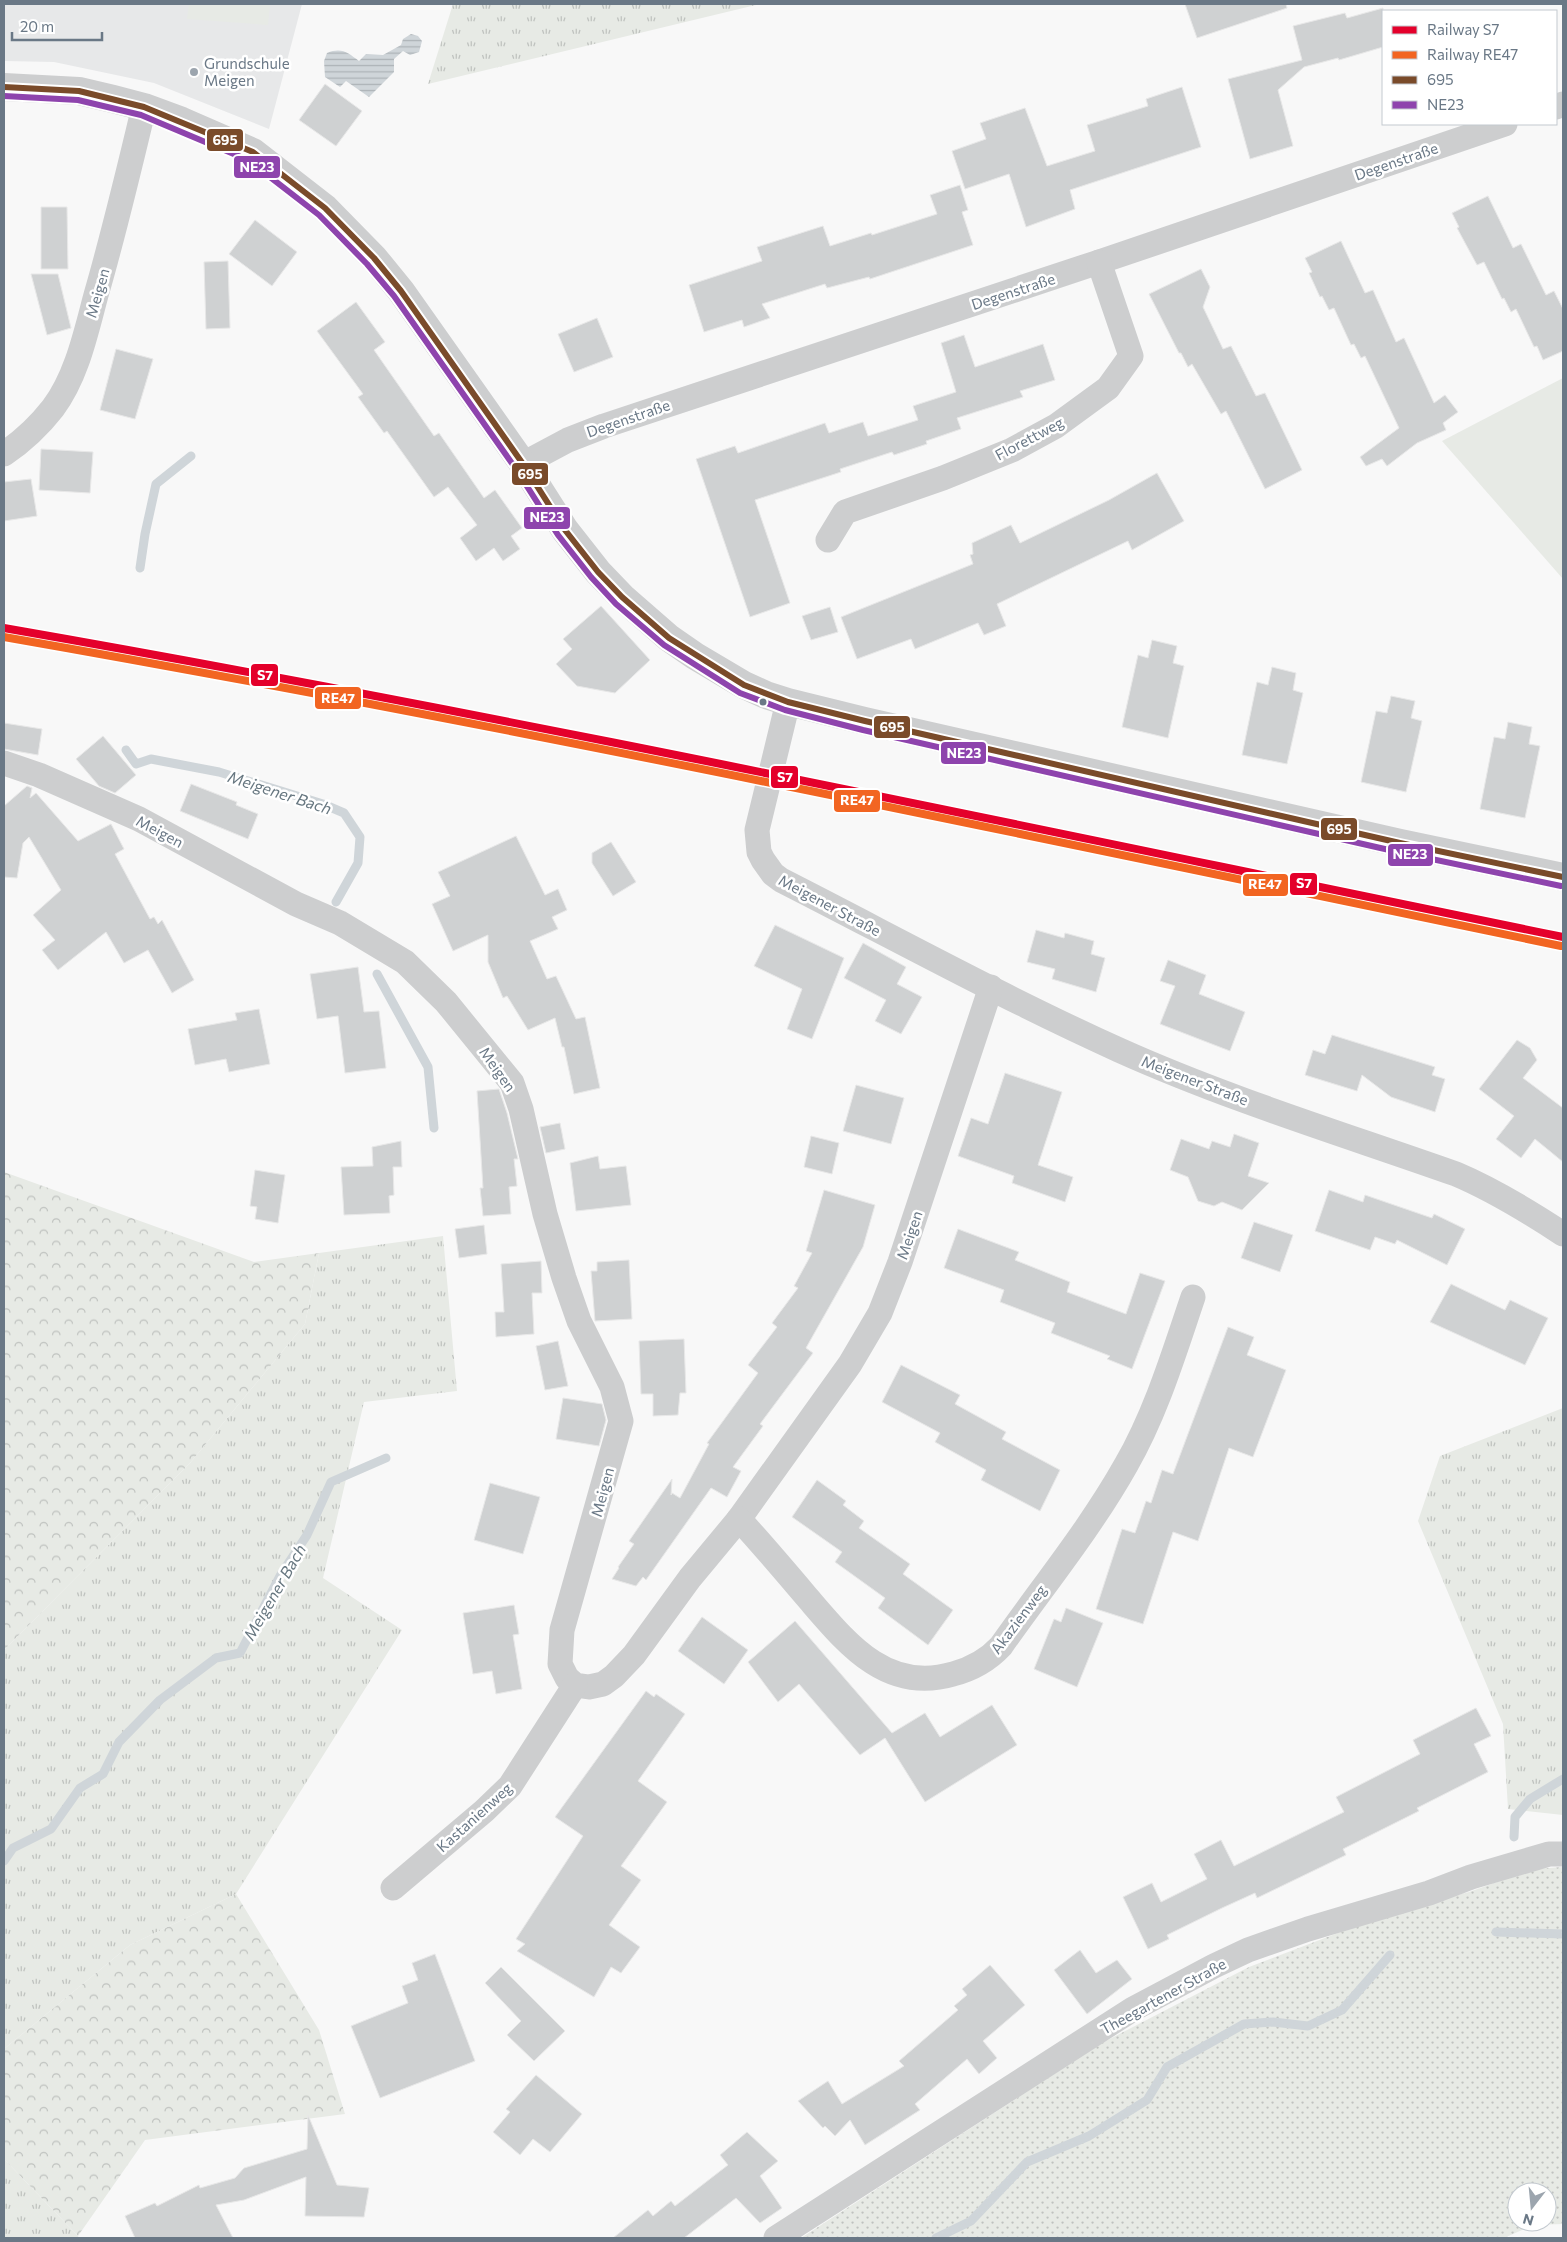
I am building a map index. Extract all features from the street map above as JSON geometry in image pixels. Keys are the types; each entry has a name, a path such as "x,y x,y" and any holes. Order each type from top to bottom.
{"street":[{"path":"4,86 79,92 144,107 211,132 253,152 326,208 374,258 401,291 523,464 565,530 598,572 636,610 669,638 694,656 744,684 766,695 788,702 865,721 1400,843 1563,877"},
{"name":"Meigen","path":"4,454 20,443 38,426 54,407 67,384 82,346 103,271 144,107"},
{"name":"Degenstraße","path":"523,464 568,440 604,426 1099,262 1502,125"},
{"name":"Florettweg","path":"828,540 845,512 937,480 1012,450 1056,426 1108,388 1131,356 1099,262"},
{"name":"Meigener Straße","path":"788,702 757,830 759,852 773,874 790,885 991,988 1119,1050 1206,1085 1486,1186 1526,1209 1563,1234"},
{"name":"Meigen","path":"4,763 39,775 139,819 296,904 340,923 380,945 405,962 434,990 512,1084 521,1109 545,1214 564,1278 579,1321 612,1388 621,1421 562,1630 560,1664 567,1678 575,1685 589,1687 603,1684 614,1676 634,1655 690,1578 738,1519 850,1364 880,1313 900,1262 991,988"},
{"name":"Akazienweg","path":"738,1519 847,1642 869,1661 896,1674 927,1679 945,1677 972,1668 994,1654 1001,1646 1099,1510 1127,1464 1159,1396 1194,1296"},
{"name":"Kastanienweg","path":"393,1888 478,1817 510,1786 575,1685"},
{"name":"Theegartener Straße","path":"776,2238 1133,2009 1214,1966 1248,1950 1308,1929 1429,1893 1471,1877 1550,1854 1563,1854"}],"shaded area":[{"name":"Grundschule Meigen","path":"4,4 302,4 269,129 154,83 54,62 4,61"},
{"path":"411,34 418,36 422,41 419,52 410,55 403,51 394,59 394,72 369,97 346,81 340,87 325,77 324,61 327,53 341,51 348,53 359,61 366,54 383,55 401,45 403,39"}],"green space":[{"path":"189,4 270,4 268,25 187,19"},
{"path":"453,4 760,4 428,84"},
{"path":"1563,378 1563,579 1442,441"},
{"path":"4,1172 254,1262 319,1253 305,1324 190,1463 4,1650"},
{"path":"443,1236 457,1391 364,1402 323,1578 402,1630 236,1894 130,1945 4,2049 4,1650 190,1463 305,1324 319,1253"},
{"path":"1563,1408 1563,1815 1508,1809 1503,1724 1418,1521 1440,1456"},
{"path":"1563,1867 1563,2224 1557,2224 1557,2182 1507,2182 1507,2232 1517,2232 1504,2238 801,2238 1102,2043 1249,1967 1390,1913 1469,1892 1534,1869"},
{"path":"236,1894 319,2030 345,2114 145,2140 78,2236 4,2159 4,2049 130,1945"},
{"path":"4,2159 78,2236 79,2238 4,2238"}],"building":[{"path":"1185,4 1286,4 1287,8 1197,38"},
{"path":"1383,8 1382,47 1339,60 1338,58 1304,67 1278,90 1293,146 1250,159 1228,79 1302,60 1293,26 1345,13 1347,18"},
{"path":"325,84 362,111 336,146 299,120"},
{"path":"1182,87 1201,147 1070,190 1075,209 1026,227 1009,174 965,189 952,151 986,139 980,123 1025,108 1047,166 1095,151 1087,125 1148,106 1146,99"},
{"path":"960,185 968,210 962,212 973,245 870,279 869,277 827,288 825,284 762,304 770,318 744,327 742,320 704,332 689,285 762,261 757,247 823,226 830,246 937,214 930,195"},
{"path":"1488,196 1513,248 1521,244 1546,295 1554,291 1563,309 1563,351 1543,360 1537,346 1534,347 1516,309 1511,312 1504,298 1502,299 1484,262 1477,265 1457,228 1459,227 1452,213"},
{"path":"41,207 67,207 68,269 41,269"},
{"path":"255,220 297,252 272,286 229,254"},
{"path":"1341,241 1365,293 1373,290 1396,342 1404,338 1434,403 1445,395 1458,412 1443,423 1446,430 1417,443 1387,466 1382,459 1366,466 1360,457 1399,428 1365,356 1361,358 1354,344 1351,345 1334,308 1329,310 1322,296 1320,297 1309,273 1312,272 1305,258"},
{"path":"228,261 230,328 206,329 204,262"},
{"path":"1201,269 1210,287 1203,307 1223,349 1231,346 1256,396 1265,393 1302,470 1265,489 1226,411 1221,414 1192,364 1188,367 1149,294"},
{"path":"31,274 58,274 71,328 47,335"},
{"path":"356,302 385,342 374,350 434,436 439,433 484,498 495,490 522,528 511,536 520,549 503,561 494,548 476,561 460,538 477,525 448,487 434,497 387,431 384,433 358,397 363,394 317,331"},
{"path":"597,318 613,357 574,372 558,334"},
{"path":"964,335 975,367 1043,344 1055,380 1020,391 1023,397 957,418 961,429 926,441 927,444 894,455 892,452 840,469 841,472 755,500 790,603 750,617 696,459 735,446 738,453 825,423 829,433 863,422 868,436 918,420 913,406 956,392 941,343"},
{"path":"116,349 153,359 135,419 100,410"},
{"path":"41,449 93,452 90,493 39,490"},
{"path":"1157,473 1184,521 1132,550 1128,541 997,604 1006,626 984,635 978,623 915,649 911,639 857,659 841,617 973,564 970,555 973,554 972,543 1011,525 1020,543 1109,500"},
{"path":"31,479 37,516 4,521 4,482"},
{"path":"601,606 650,660 615,693 577,686 556,664 572,649 563,639"},
{"path":"830,607 838,632 811,640 802,616"},
{"path":"1152,640 1177,646 1173,663 1184,666 1168,738 1122,727 1138,655 1148,658"},
{"path":"1272,667 1296,673 1293,690 1303,693 1287,764 1242,755 1257,682 1268,685"},
{"path":"1391,696 1415,701 1411,718 1422,721 1406,792 1361,782 1376,711 1387,713"},
{"path":"1508,722 1532,727 1529,744 1540,746 1525,818 1480,809 1494,737 1505,739"},
{"path":"4,723 42,729 38,755 4,749"},
{"path":"103,736 136,775 115,793 99,786 76,759"},
{"path":"191,784 237,802 236,805 258,814 248,839 180,811"},
{"path":"27,786 32,788 30,798 36,793 78,841 111,824 124,849 115,854 150,919 154,917 158,924 162,920 194,980 172,993 148,950 124,963 106,932 58,970 42,950 55,940 33,915 61,890 29,837 23,843 17,878 4,877 4,806"},
{"path":"516,836 545,895 558,889 567,910 552,917 558,929 530,941 547,979 556,976 576,1019 585,1017 600,1088 574,1094 564,1047 562,1047 555,1018 528,1030 507,996 503,998 488,962 488,935 453,951 432,904 450,896 438,872"},
{"path":"611,842 636,882 613,896 592,863 592,853"},
{"path":"775,925 844,958 812,1039 787,1029 802,989 754,966"},
{"path":"1036,930 1064,938 1065,933 1094,941 1091,954 1105,958 1096,992 1052,979 1055,969 1027,962"},
{"path":"863,943 906,967 897,984 922,997 901,1034 875,1021 886,1000 844,978"},
{"path":"1168,960 1206,975 1199,994 1245,1012 1230,1051 1160,1024 1175,986 1160,981"},
{"path":"358,967 364,1012 379,1011 386,1068 345,1073 338,1016 317,1019 310,974"},
{"path":"259,1009 270,1064 229,1072 226,1059 195,1065 188,1029 237,1020 235,1013"},
{"path":"1332,1035 1435,1067 1432,1075 1445,1079 1435,1112 1391,1097 1362,1075 1357,1091 1305,1075 1313,1050 1325,1054"},
{"path":"1517,1040 1530,1048 1537,1060 1523,1078 1563,1108 1563,1162 1535,1139 1521,1158 1496,1139 1514,1116 1479,1089"},
{"path":"1005,1073 1062,1092 1038,1165 1073,1177 1065,1202 1012,1183 1014,1176 958,1156 971,1118 988,1124"},
{"path":"856,1085 904,1098 891,1144 843,1131"},
{"path":"499,1089 518,1159 514,1159 517,1186 509,1187 511,1214 483,1216 480,1188 483,1188 477,1091"},
{"path":"560,1123 565,1149 546,1153 540,1127"},
{"path":"1234,1134 1259,1143 1248,1176 1269,1183 1242,1210 1222,1202 1214,1206 1198,1201 1188,1177 1170,1170 1181,1139 1209,1149 1212,1141 1230,1147"},
{"path":"811,1136 839,1143 832,1174 804,1167"},
{"path":"401,1141 402,1167 393,1167 394,1195 389,1196 390,1213 344,1215 341,1167 373,1166 372,1147"},
{"path":"598,1156 600,1169 626,1166 631,1205 576,1211 570,1163"},
{"path":"255,1170 285,1175 278,1223 255,1219 257,1207 250,1206"},
{"path":"824,1190 875,1205 863,1247 806,1348 813,1353 760,1424 763,1426 733,1467 741,1471 727,1497 711,1488 646,1580 643,1577 636,1586 612,1579 634,1544 629,1541 672,1479 671,1495 672,1493 680,1498 709,1444 707,1443 758,1373 748,1365 777,1327 772,1323 798,1288 794,1286 812,1253 806,1251"},
{"path":"1329,1190 1363,1202 1365,1195 1432,1218 1434,1214 1465,1229 1447,1265 1397,1240 1395,1244 1375,1237 1370,1250 1315,1231"},
{"path":"1254,1222 1293,1235 1280,1272 1241,1258"},
{"path":"484,1225 487,1254 459,1258 455,1229"},
{"path":"958,1229 1019,1252 1015,1260 1070,1282 1067,1292 1126,1314 1140,1273 1165,1281 1132,1369 1107,1359 1110,1356 1051,1333 1055,1323 1000,1302 1004,1290 944,1268"},
{"path":"629,1260 632,1319 595,1321 591,1271 597,1271 597,1262"},
{"path":"541,1261 542,1293 532,1293 534,1334 496,1337 495,1312 504,1312 501,1264"},
{"path":"1451,1284 1505,1310 1510,1300 1548,1318 1525,1365 1430,1322"},
{"path":"1228,1327 1254,1337 1247,1355 1286,1370 1253,1457 1229,1448 1198,1541 1173,1532 1143,1624 1096,1609 1122,1529 1135,1533 1146,1501 1151,1503 1162,1470 1173,1474"},
{"path":"684,1339 686,1393 680,1393 678,1415 653,1416 653,1394 641,1394 639,1341"},
{"path":"558,1341 568,1386 545,1390 536,1346"},
{"path":"901,1365 960,1395 955,1404 1006,1432 1002,1439 1060,1470 1040,1511 981,1480 986,1470 935,1442 940,1433 882,1402"},
{"path":"563,1398 602,1404 606,1420 599,1446 556,1439"},
{"path":"817,1480 846,1501 843,1505 864,1521 859,1528 910,1564 903,1574 953,1610 928,1645 878,1608 885,1598 835,1562 842,1552 792,1517"},
{"path":"490,1483 540,1497 523,1554 474,1540"},
{"path":"514,1605 519,1634 513,1635 522,1689 496,1694 492,1671 473,1674 463,1613"},
{"path":"1066,1608 1103,1623 1077,1687 1034,1669 1054,1619 1061,1622"},
{"path":"702,1617 748,1650 724,1684 678,1651"},
{"path":"795,1621 892,1733 925,1713 940,1737 992,1705 1017,1745 925,1802 885,1738 860,1755 799,1684 778,1702 748,1662"},
{"path":"646,1691 654,1697 656,1694 685,1714 638,1781 667,1802 621,1866 641,1880 609,1925 640,1947 621,1973 611,1967 594,1997 517,1951 525,1944 516,1939 583,1836 555,1817"},
{"path":"1476,1708 1491,1736 1474,1744 1488,1772 1417,1808 1419,1811 1343,1849 1346,1855 1257,1898 1255,1893 1222,1908 1167,1935 1169,1939 1148,1949 1123,1897 1152,1883 1161,1902 1207,1879 1194,1854 1221,1840 1234,1866 1344,1812 1336,1797 1420,1754 1413,1740"},
{"path":"1080,1950 1096,1973 1117,1960 1132,1979 1087,2014 1054,1970"},
{"path":"435,1954 475,2061 380,2098 351,2026 408,2003 402,1986 418,1980 412,1963"},
{"path":"990,1965 1025,2005 983,2041 997,2058 979,2074 967,2059 915,2104 920,2110 865,2145 850,2120 835,2136 825,2126 823,2128 798,2101 828,2081 842,2104 904,2066 899,2061 958,2010 954,2006 967,1995 962,1989"},
{"path":"501,1967 565,2031 534,2061 507,2035 521,2021 485,1983"},
{"path":"536,2075 582,2114 550,2152 533,2139 520,2155 493,2132 510,2112 506,2109"},
{"path":"308,2115 337,2185 369,2188 364,2217 305,2216 306,2177 244,2200 216,2205 233,2238 135,2238 125,2216 155,2203 157,2206 199,2185 200,2188 235,2178 244,2168 307,2149"},
{"path":"747,2132 778,2161 760,2176 782,2208 760,2223 736,2198 684,2238 613,2238 648,2210 653,2216 671,2201 675,2206 728,2165 720,2155"}],"waterway":[{"name":"Meigener Bach","path":"140,568 156,484 191,456"},
{"name":"Meigener Bach","path":"126,750 136,764 151,759 219,772 323,804 344,813 360,837 358,863 336,902"},
{"name":"Meigener Bach","path":"377,974 428,1067 434,1128"},
{"name":"Meigener Bach","path":"4,1861 13,1848 51,1829 80,1788 103,1774 119,1742 160,1700 216,1658 240,1653 280,1576 307,1535 331,1482 386,1458"},
{"path":"1514,1837 1515,1817 1530,1799 1563,1779"},
{"path":"1496,1932 1563,1934"},
{"path":"936,2238 971,2221 1027,2162 1089,2136 1147,2100 1167,2067 1244,2024 1273,2022 1308,2026 1342,2010 1390,1955"}],"rail line":[{"name":"S7","path":"4,628 200,663 590,738 1563,937"},
{"name":"RE47","path":"4,637 199,672 589,747 978,825 1561,946"}],"transit line":[{"name":"695","path":"4,87 79,91 144,107 253,152 325,208 374,258 401,291 523,464 565,530 598,572 622,597 669,638 744,685 788,702 865,721 1400,843 1563,877"},
{"name":"NE23","path":"4,96 78,100 141,115 248,160 319,215 367,264 394,296 516,469 558,535 591,577 616,604 664,645 740,693 785,710 863,730 1398,852 1561,886"}],"place":[{"name":"Grundschule Meigen","path":"194,72"}]}
